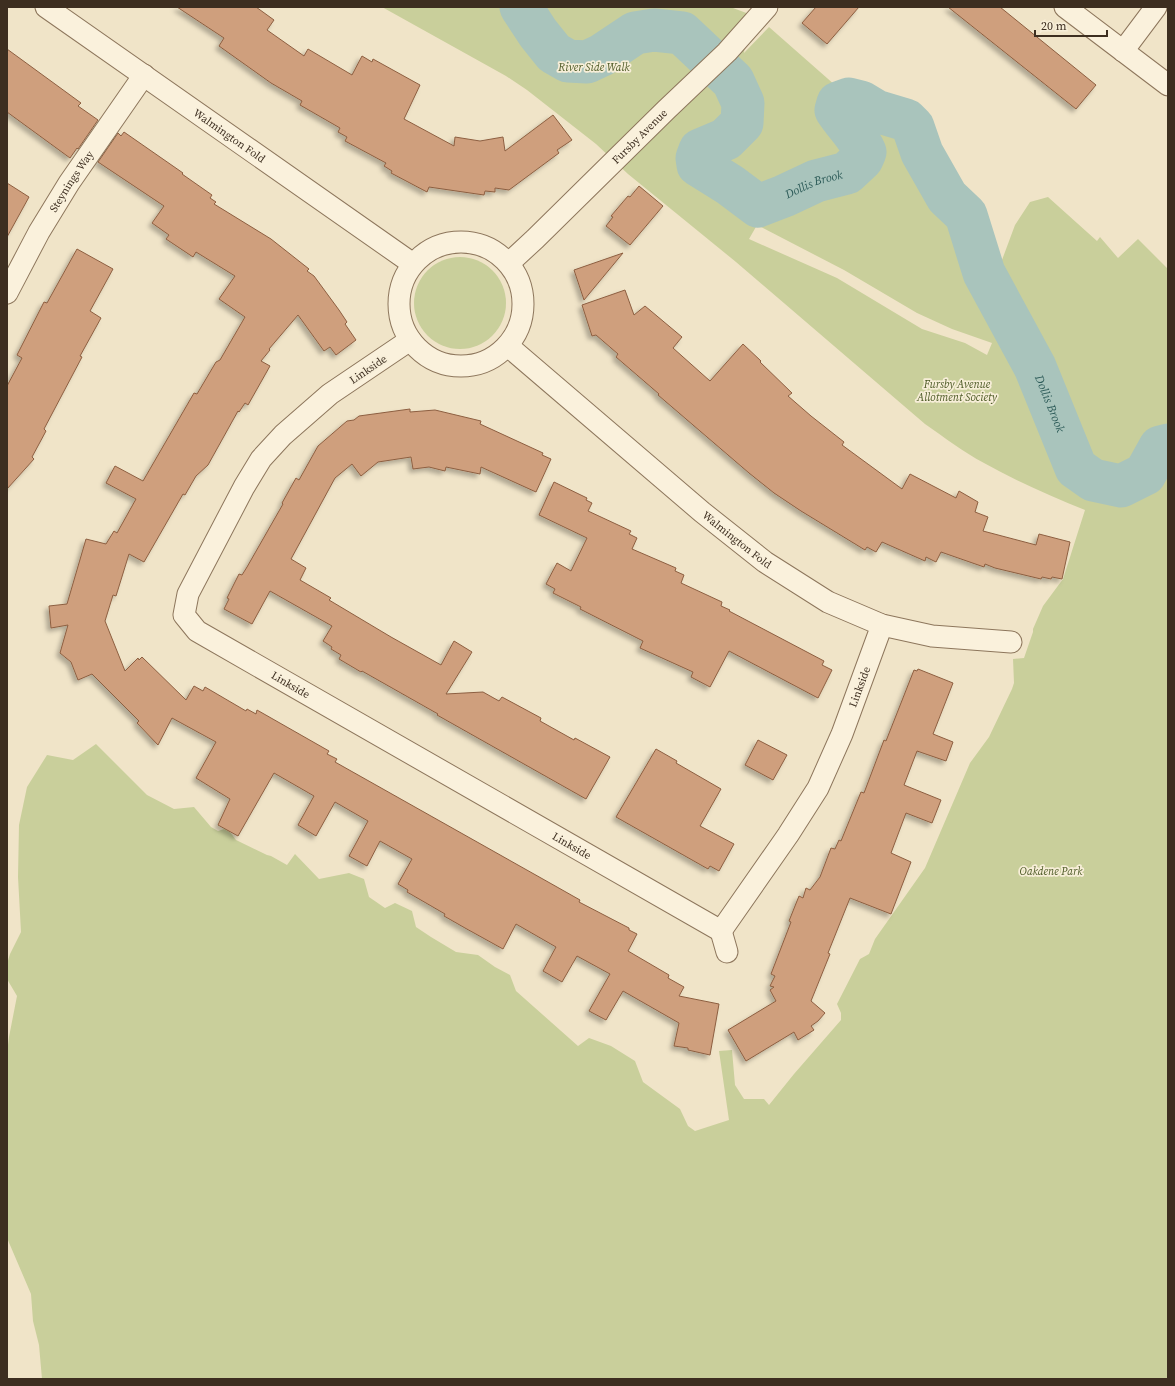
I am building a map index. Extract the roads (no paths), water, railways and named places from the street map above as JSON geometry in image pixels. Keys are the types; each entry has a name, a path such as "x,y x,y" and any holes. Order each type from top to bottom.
{"street":[{"name":"Walmington Fold","path":"46,7 413,264"},
{"name":"Fursby Avenue","path":"509,263 727,52 767,7"},
{"path":"1066,7 1168,85"},
{"path":"1123,51 1156,7"},
{"name":"Steynings Way","path":"7,293 39,232 66,189 144,75"},
{"path":"461,241 479,243 496,251 509,263 519,278 524,296 524,313 518,331 508,346 494,358 477,365 458,366 440,363 423,354 410,340 401,322 399,302 403,282 413,264 426,252 442,244 461,241"},
{"name":"Linkside","path":"410,340 330,394 283,434 261,459 244,487 188,594 184,614 197,631 721,931 788,835 818,788 842,734 882,625"},
{"name":"Walmington Fold","path":"508,346 702,512 765,562 828,602 882,625 932,636 1011,642"},
{"path":"721,931 727,952"}],"waterway":[{"name":"Dollis Brook","path":"521,7 538,33 554,53 568,61 587,62 602,55 635,33 654,30 682,33 733,81 743,103 742,123 726,139 700,150 697,158 698,165 730,185 758,206 816,181 847,173 862,159 865,152 859,141 836,110 838,103 849,99 861,102 876,111 906,120 913,127 922,153 947,197 966,215 984,273 1035,367 1076,468 1093,480 1121,486 1145,474 1160,447 1168,445"}],"park label":[{"name":"River Side Walk","path":"594,67"},
{"name":"Fursby Avenue Allotment Society","path":"957,390"},
{"name":"Oakdene Park","path":"1051,871"}]}
